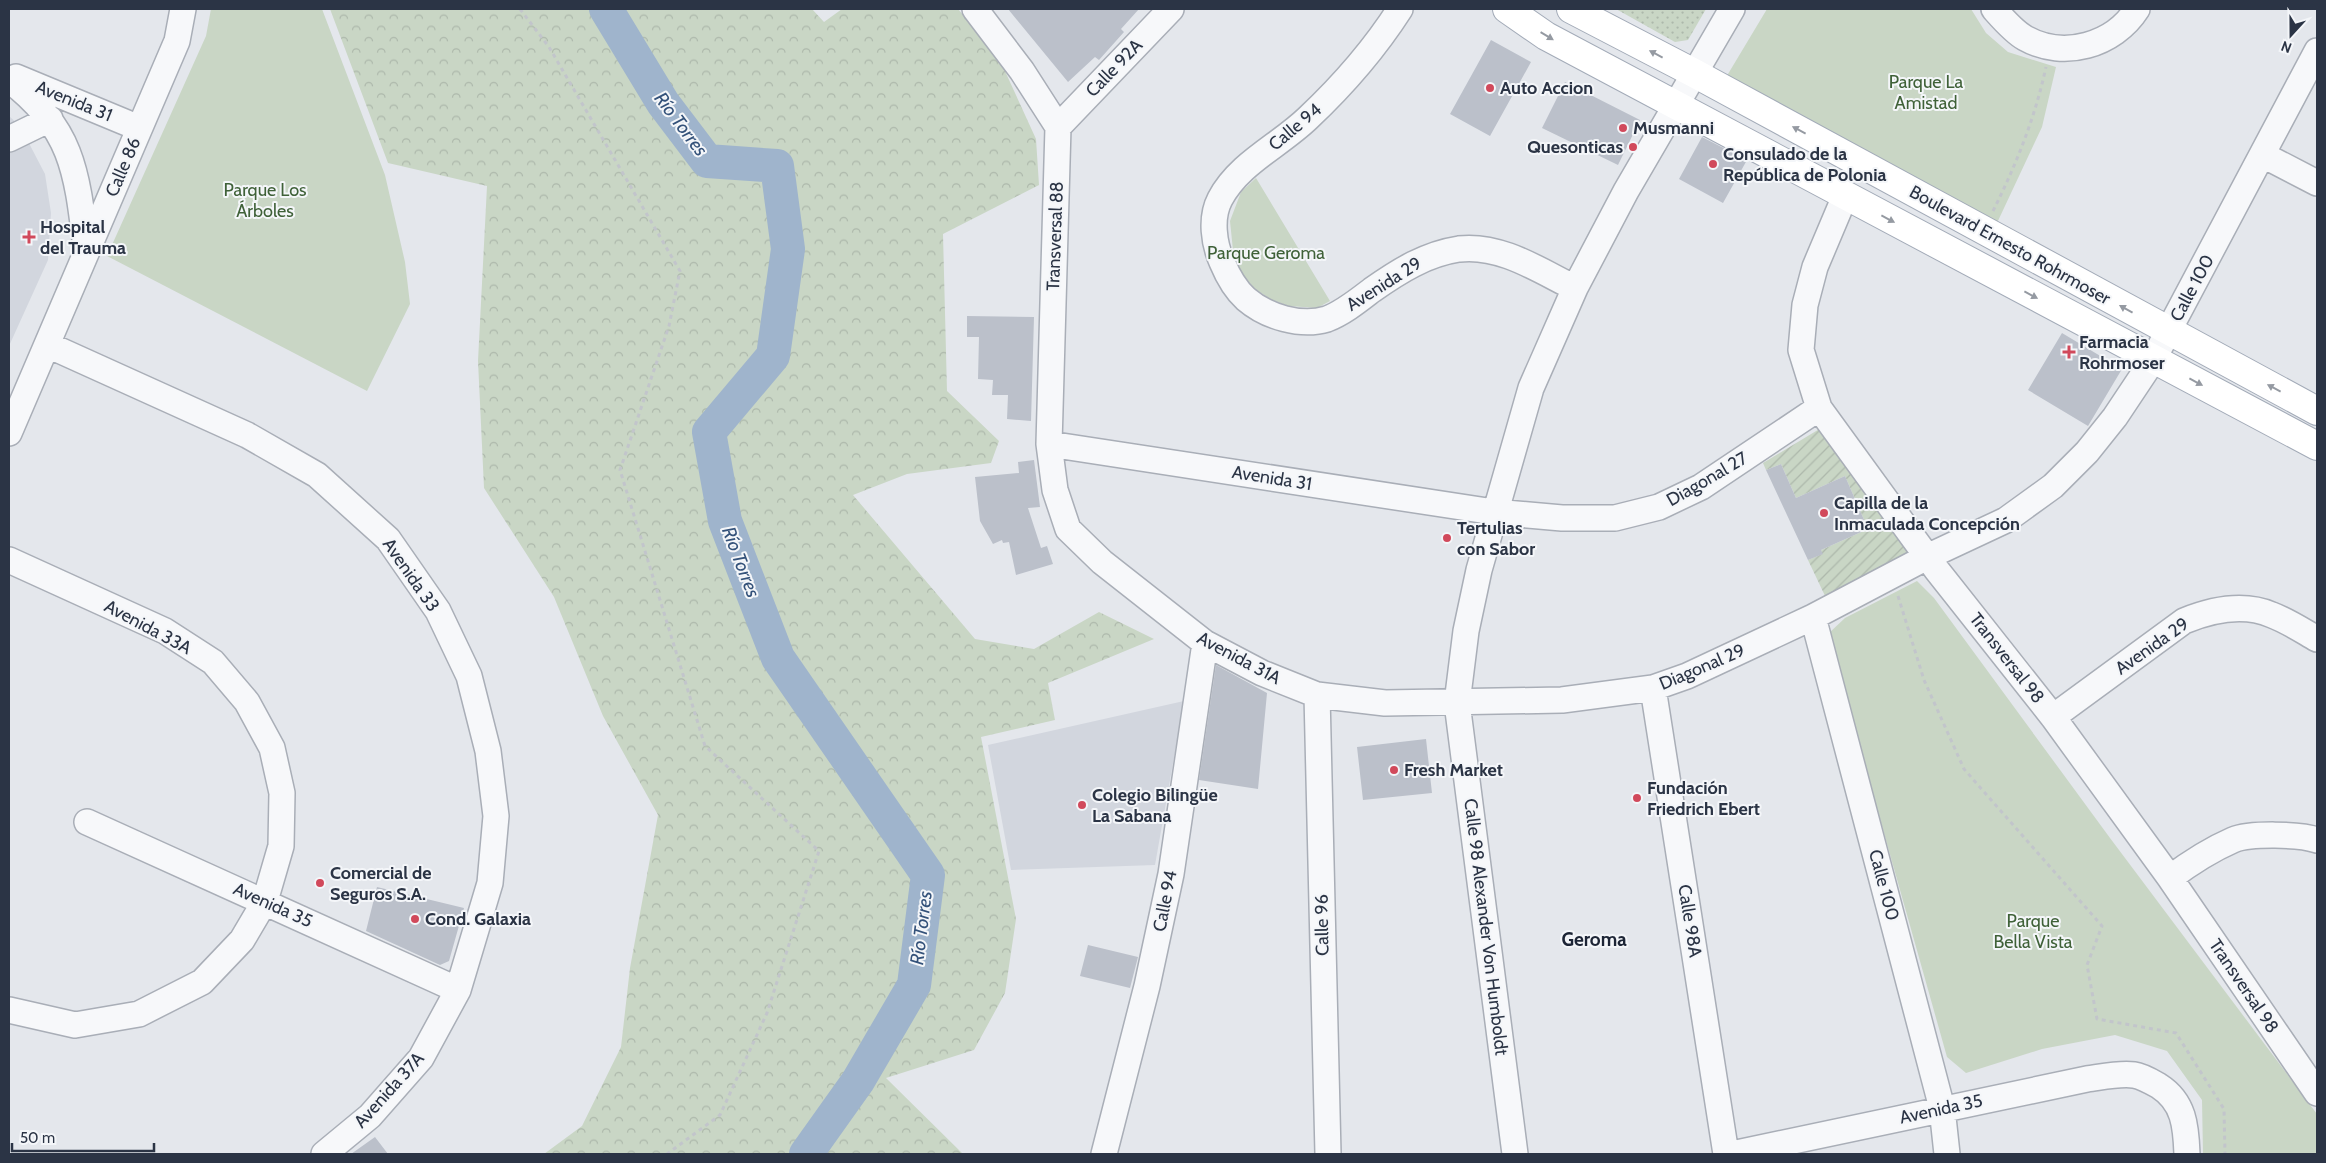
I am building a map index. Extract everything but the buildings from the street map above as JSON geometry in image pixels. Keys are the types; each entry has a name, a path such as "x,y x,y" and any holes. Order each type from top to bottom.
{"main road":[{"name":"Boulevard Ernesto Rohrmoser","path":"1507,9 1546,36 2317,446"},
{"name":"Boulevard Ernesto Rohrmoser","path":"1571,9 1694,73 2317,411"}],"street":[{"name":"Calle 86","path":"9,433 16,400 48,345 86,251 177,41 183,9"},
{"path":"975,9 1017,64 1058,127"},
{"name":"Calle 92A","path":"1058,127 1171,9"},
{"name":"Calle 94","path":"1217,252 1214,226 1219,201 1233,180 1252,162 1306,120 1331,96 1388,28 1400,9"},
{"name":"Calle 98 Alexander Von Humboldt","path":"1514,1154 1457,703 1466,631 1494,512 1531,388 1575,288 1626,191 1732,9"},
{"path":"1994,9 2025,38 2051,47 2069,48 2092,45 2109,38 2129,22 2137,9"},
{"name":"Calle 100","path":"1927,557 2006,520 2053,486 2087,452 2115,418 2169,332 2317,50"},
{"name":"Avenida 31","path":"9,74 139,128"},
{"name":"Avenida 31","path":"9,80 26,93 50,119 70,156 80,195 86,251"},
{"path":"9,139 50,119"},
{"name":"Transversal 88","path":"1054,490 1049,444 1058,127"},
{"path":"2263,155 2317,183"},
{"name":"Transversal 98","path":"1845,196 1815,267 1805,305 1801,350 1819,408 1927,557 2053,717 2170,878 2317,1093"},
{"name":"Avenida 29","path":"1217,252 1227,273 1246,299 1271,315 1301,322 1328,318 1357,302 1392,276 1431,254 1461,249 1483,249 1504,254 1575,288"},
{"name":"Avenida 33","path":"48,345 248,435 317,475 388,539 438,611 469,676 488,751 496,816 490,883 458,990"},
{"name":"Diagonal 27","path":"1494,512 1562,518 1615,518 1659,507 1701,487 1819,408"},
{"name":"Avenida 31","path":"1049,444 1494,512"},
{"name":"Avenida 31A","path":"1054,490 1068,529 1102,562 1205,643 1262,673 1317,695 1385,703 1457,703"},
{"name":"Diagonal 29","path":"1457,703 1562,700 1653,688 1687,676 1813,617 1927,557"},
{"name":"Avenida 33A","path":"9,560 164,631 213,662 247,702 272,748 282,793 281,846 265,902 242,940 202,982 139,1014 75,1025 9,1010"},
{"name":"Avenida 29","path":"2053,717 2184,621 2205,613 2251,610 2271,614 2317,639"},
{"name":"Calle 100","path":"1813,617 1942,1108 1947,1154"},
{"name":"Calle 94","path":"1104,1154 1147,986 1171,874 1205,643"},
{"name":"Calle 98A","path":"1653,688 1726,1154"},
{"name":"Calle 96","path":"1317,695 1328,1154"},
{"name":"Avenida 35","path":"87,822 458,990"},
{"path":"2170,878 2198,857 2235,839 2281,835 2317,840"},
{"name":"Avenida 37A","path":"324,1154 370,1116 421,1058 458,990"},
{"name":"Avenida 35","path":"1732,1154 1942,1108 2087,1079 2134,1075 2151,1081 2175,1100 2182,1113 2186,1128 2187,1154"}],"path":[{"path":"520,9 549,46 680,272 670,326 620,470 705,746 819,851 767,1012 720,1115 667,1154"},
{"path":"1983,230 2012,174 2043,84 2051,47"},
{"path":"1896,591 1924,680 1964,769 2102,926 2087,965 2097,1019 2176,1033 2224,1109 2225,1154"}],"shaded area":[{"name":"Hospital del Trauma","path":"9,116 20,126 45,174 51,213 48,260 9,346"},
{"name":"Colegio Bilingüe La Sabana","path":"1184,701 1155,865 1011,870 988,745"}],"green space":[{"name":"Parque Los Árboles","path":"211,9 322,9 385,175 405,262 410,304 367,391 107,256 206,36"},
{"path":"330,9 812,9 824,22 842,9 958,9 999,58 1036,139 1039,185 943,234 947,391 999,441 991,463 907,474 853,495 975,639 1034,649 1099,612 1154,639 1048,683 1055,720 981,737 1016,919 1005,993 974,1050 886,1078 963,1154 544,1154 582,1126 621,1047 630,968 658,815 603,716 554,597 484,488 478,361 487,186 388,163"},
{"path":"1616,9 1706,9 1688,40 1675,42"},
{"name":"Parque La Amistad","path":"1767,9 1971,9 1986,33 2008,52 2056,67 2042,127 1997,223 1725,79"},
{"name":"Parque Geroma","path":"1256,178 1330,301 1317,308 1289,306 1272,300 1255,289 1243,275 1234,260 1230,221 1241,192"},
{"path":"1826,425 1917,554 1826,598 1808,560 1822,554 1821,550 1868,529 1845,476 1796,498 1781,464 1766,470 1763,463"},
{"name":"Parque Bella Vista","path":"1917,581 1934,598 2110,838 2317,1114 2317,1154 2203,1154 2202,1100 2167,1051 2115,1035 2042,1049 1966,1073 1947,1057 1828,634 1845,618"}],"waterway":[{"name":"Río Torres","path":"606,9 663,103 707,161 777,166 788,249 773,356 709,432 725,521 778,658 928,875 914,985 858,1081 806,1154"}],"place":[{"name":"Auto Accion","path":"1490,88"},
{"name":"Musmanni","path":"1623,128"},
{"name":"Quesonticas","path":"1633,147"},
{"name":"Consulado de la República de Polonia","path":"1713,164"},
{"name":"Hospital del Trauma","path":"29,237"},
{"name":"Farmacia Rohrmoser","path":"2069,352"},
{"name":"Capilla de la Inmaculada Concepción","path":"1824,513"},
{"name":"Tertulias con Sabor","path":"1447,538"},
{"name":"Fresh Market","path":"1394,770"},
{"name":"Fundación Friedrich Ebert","path":"1637,798"},
{"name":"Colegio Bilingüe La Sabana","path":"1082,805"},
{"name":"Comercial de Seguros S.A.","path":"320,883"},
{"name":"Cond. Galaxia","path":"415,919"}],"district":[{"name":"Geroma","path":"1594,939"}]}
